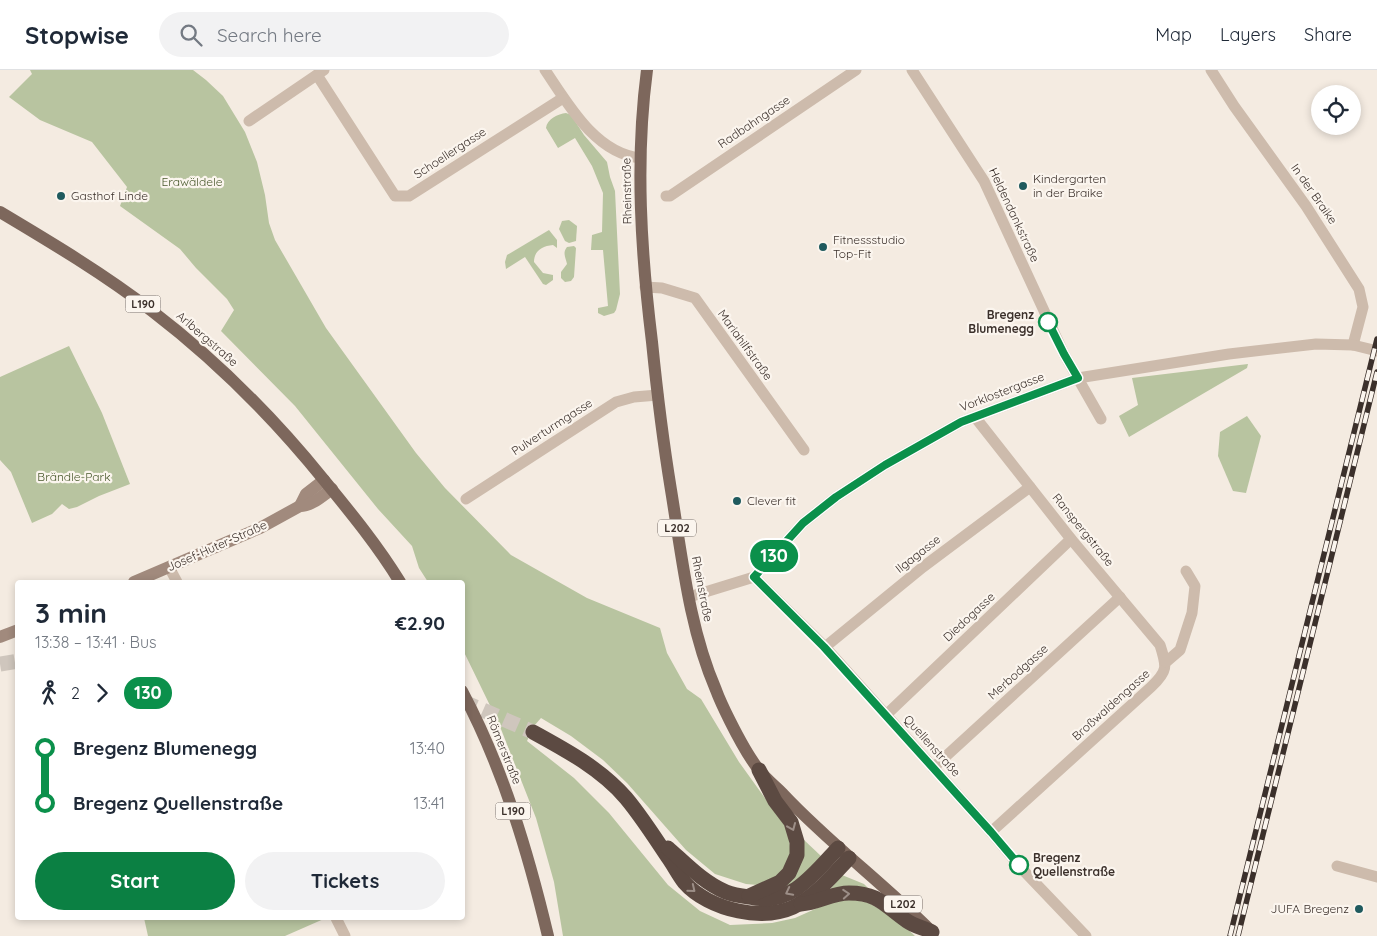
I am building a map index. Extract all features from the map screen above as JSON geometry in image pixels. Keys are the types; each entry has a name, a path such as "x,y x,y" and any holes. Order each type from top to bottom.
{"highway":[{"path":"533,732 584,761 625,796 654,835 684,882 707,900 721,907 738,911 770,913 786,910 799,904 824,884 844,853"},
{"path":"747,897 780,882 789,873 797,855 797,842 790,822 759,770"},
{"path":"654,835 706,880 728,893 760,900 774,899 795,890 844,853"},
{"path":"799,904 813,904 833,895 848,893 864,894 880,900 908,922 934,934"}],"main road":[{"name":"Rheinstraße","path":"646,70 640,158 640,219 645,287 667,466 689,597 697,634 715,690 736,734 759,770 814,827 913,913 934,934"},
{"name":"Arlbergstraße","path":"0,212 65,250 178,332 255,402 328,484"},
{"name":"Josef-Huter-Straße","path":"139,580 260,528 300,506 306,494 328,484"},
{"name":"L190","path":"328,484 366,532 399,580"},
{"path":"0,636 15,631"},
{"name":"Römerstraße","path":"465,697 495,760 521,834 548,936"}],"street":[{"path":"545,70 563,98 597,138 627,156 640,158"},
{"name":"Radbahngasse","path":"666,196 670,196 856,70"},
{"name":"Heldendankstraße","path":"912,70 984,181 1064,354 1078,378"},
{"name":"In der Braike","path":"1211,70 1234,106 1311,214 1359,289 1363,307 1353,345"},
{"path":"249,121 320,72"},
{"name":"Schoellergasse","path":"320,72 395,196 409,196 563,98"},
{"name":"Mariahilfstraße","path":"645,287 662,288 695,298 804,450"},
{"name":"Vorklostergasse","path":"689,597 717,590 754,577 803,523 836,497 885,465 961,422 1078,378 1228,354 1316,344 1353,345 1377,351"},
{"path":"1078,378 1101,419"},
{"name":"Pulverturmgasse","path":"466,499 616,402 634,396 658,395"},
{"name":"Ranspergstraße","path":"975,417 1071,539 1160,645 1166,662"},
{"name":"Ilgagasse","path":"824,647 923,567 1030,487"},
{"name":"Diedogasse","path":"886,715 1071,539"},
{"path":"169,567 176,580"},
{"name":"Broßwaldengasse","path":"991,832 1163,676 1166,662 1180,650 1195,599 1195,586 1186,571"},
{"name":"Quellenstraße","path":"754,577 824,647 934,768 1022,869 1086,936"},
{"name":"Merbodgasse","path":"934,768 1120,597"},
{"path":"1337,866 1377,877"},
{"path":"337,920 345,936"}],"green space":[{"name":"Erawäldele","path":"30,70 193,70 206,80 223,96 245,132 257,162 269,223 275,240 326,328 416,453 445,488 511,555 587,598 660,628 667,653 687,689 701,699 739,762 788,830 791,854 780,875 758,885 746,884 715,874 686,850 627,783 603,760 571,736 541,718 534,726 527,741 574,778 609,813 668,885 700,911 730,925 772,923 795,918 833,901 846,899 867,902 897,919 915,936 563,936 554,882 536,818 499,724 465,654 465,580 427,580 419,568 412,546 378,509 295,406 221,331 234,310 227,299 180,249 120,206 127,187 92,142 40,120 9,97 32,74"},
{"path":"566,113 571,115 584,135 607,162 615,191 620,294 614,313 604,316 598,313 598,308 608,306 603,250 591,250 592,235 602,232 603,193 592,166 575,138 558,148 546,128 548,122 553,118"},
{"path":"569,220 577,226 576,241 569,243 565,241 559,229 562,221"},
{"path":"549,230 557,240 557,248 553,245 542,248 535,255 534,262 543,273 553,275 553,280 546,285 543,284 525,257 506,269 507,255"},
{"path":"574,246 576,248 574,277 571,281 565,282 561,278 561,272 567,264 565,251 567,247"},
{"name":"Brändle-Park","path":"69,346 102,413 130,484 77,507 69,509 62,504 52,514 32,523 11,472 0,460 0,377"},
{"path":"1248,364 1247,368 1129,437 1119,416 1138,405 1132,378"},
{"path":"1247,416 1261,436 1246,493 1233,491 1218,456 1220,432"},
{"path":"803,839 822,857 815,866 784,890"},
{"path":"842,875 864,884 871,891 827,893"},
{"path":"144,920 321,920 285,936 148,936"}],"tunnel":[{"path":"0,664 15,662"},
{"path":"465,702 533,732"}],"railway":[{"path":"1230,936 1377,339"},
{"path":"1238,936 1377,372"}],"bus line":[{"name":"130","path":"1019,865 824,647 754,577 803,523 836,497 885,465 961,422 1078,378 1048,322"}],"place":[{"name":"Kindergarten in der Braike","path":"1023,186"},
{"name":"Gasthof Linde","path":"61,196"},
{"name":"Fitnessstudio Top-Fit","path":"823,247"},
{"name":"Bregenz Blumenegg","path":"1048,322"},
{"name":"Clever fit","path":"737,501"},
{"name":"Bregenz Quellenstraße","path":"1019,865"},
{"name":"JUFA Bregenz","path":"1359,909"}]}
